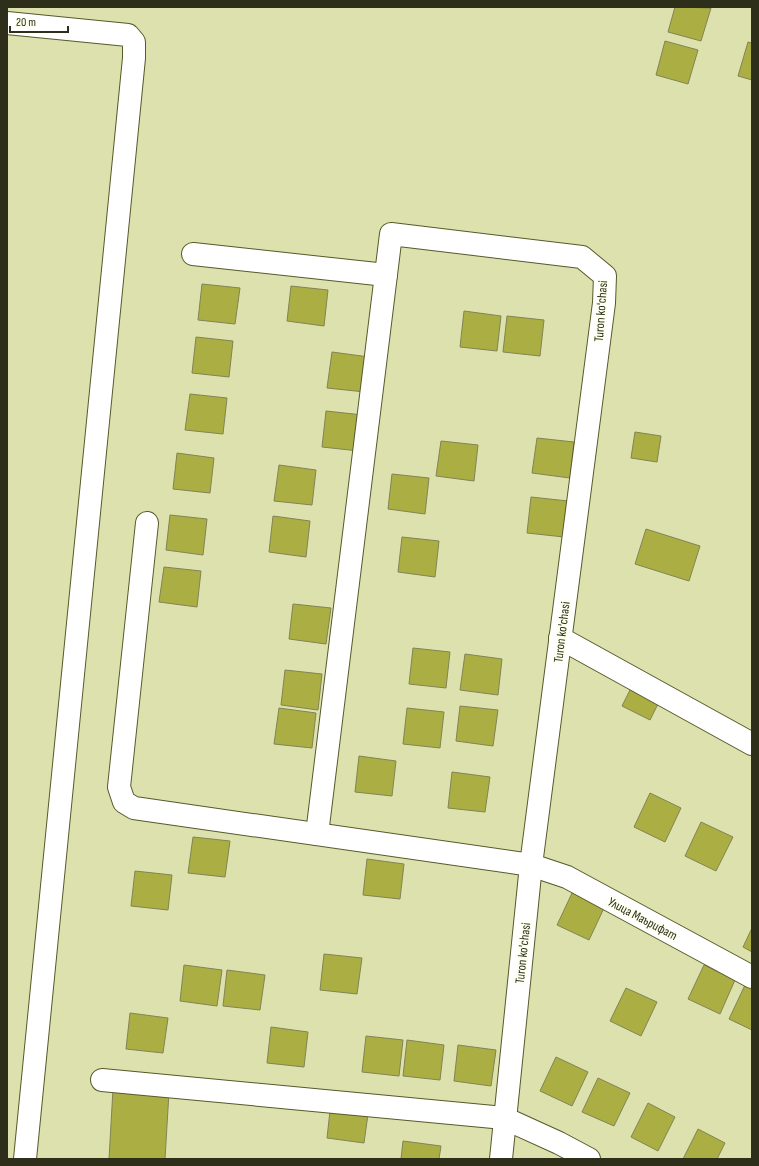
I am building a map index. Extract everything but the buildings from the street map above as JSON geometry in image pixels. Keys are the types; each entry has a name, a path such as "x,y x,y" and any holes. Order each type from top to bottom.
{"street":[{"path":"7,24 128,35 134,42 134,58 25,1159"},
{"name":"Turon ko'chasi","path":"317,834 391,234 582,257 605,276 604,303 531,865 501,1159"},
{"path":"193,254 386,275"},
{"name":"Улица Маърифат","path":"147,523 118,787 124,802 134,808 531,865 567,877 752,977"},
{"path":"560,638 752,744"},
{"path":"102,1080 504,1118 559,1143 589,1159"}]}
